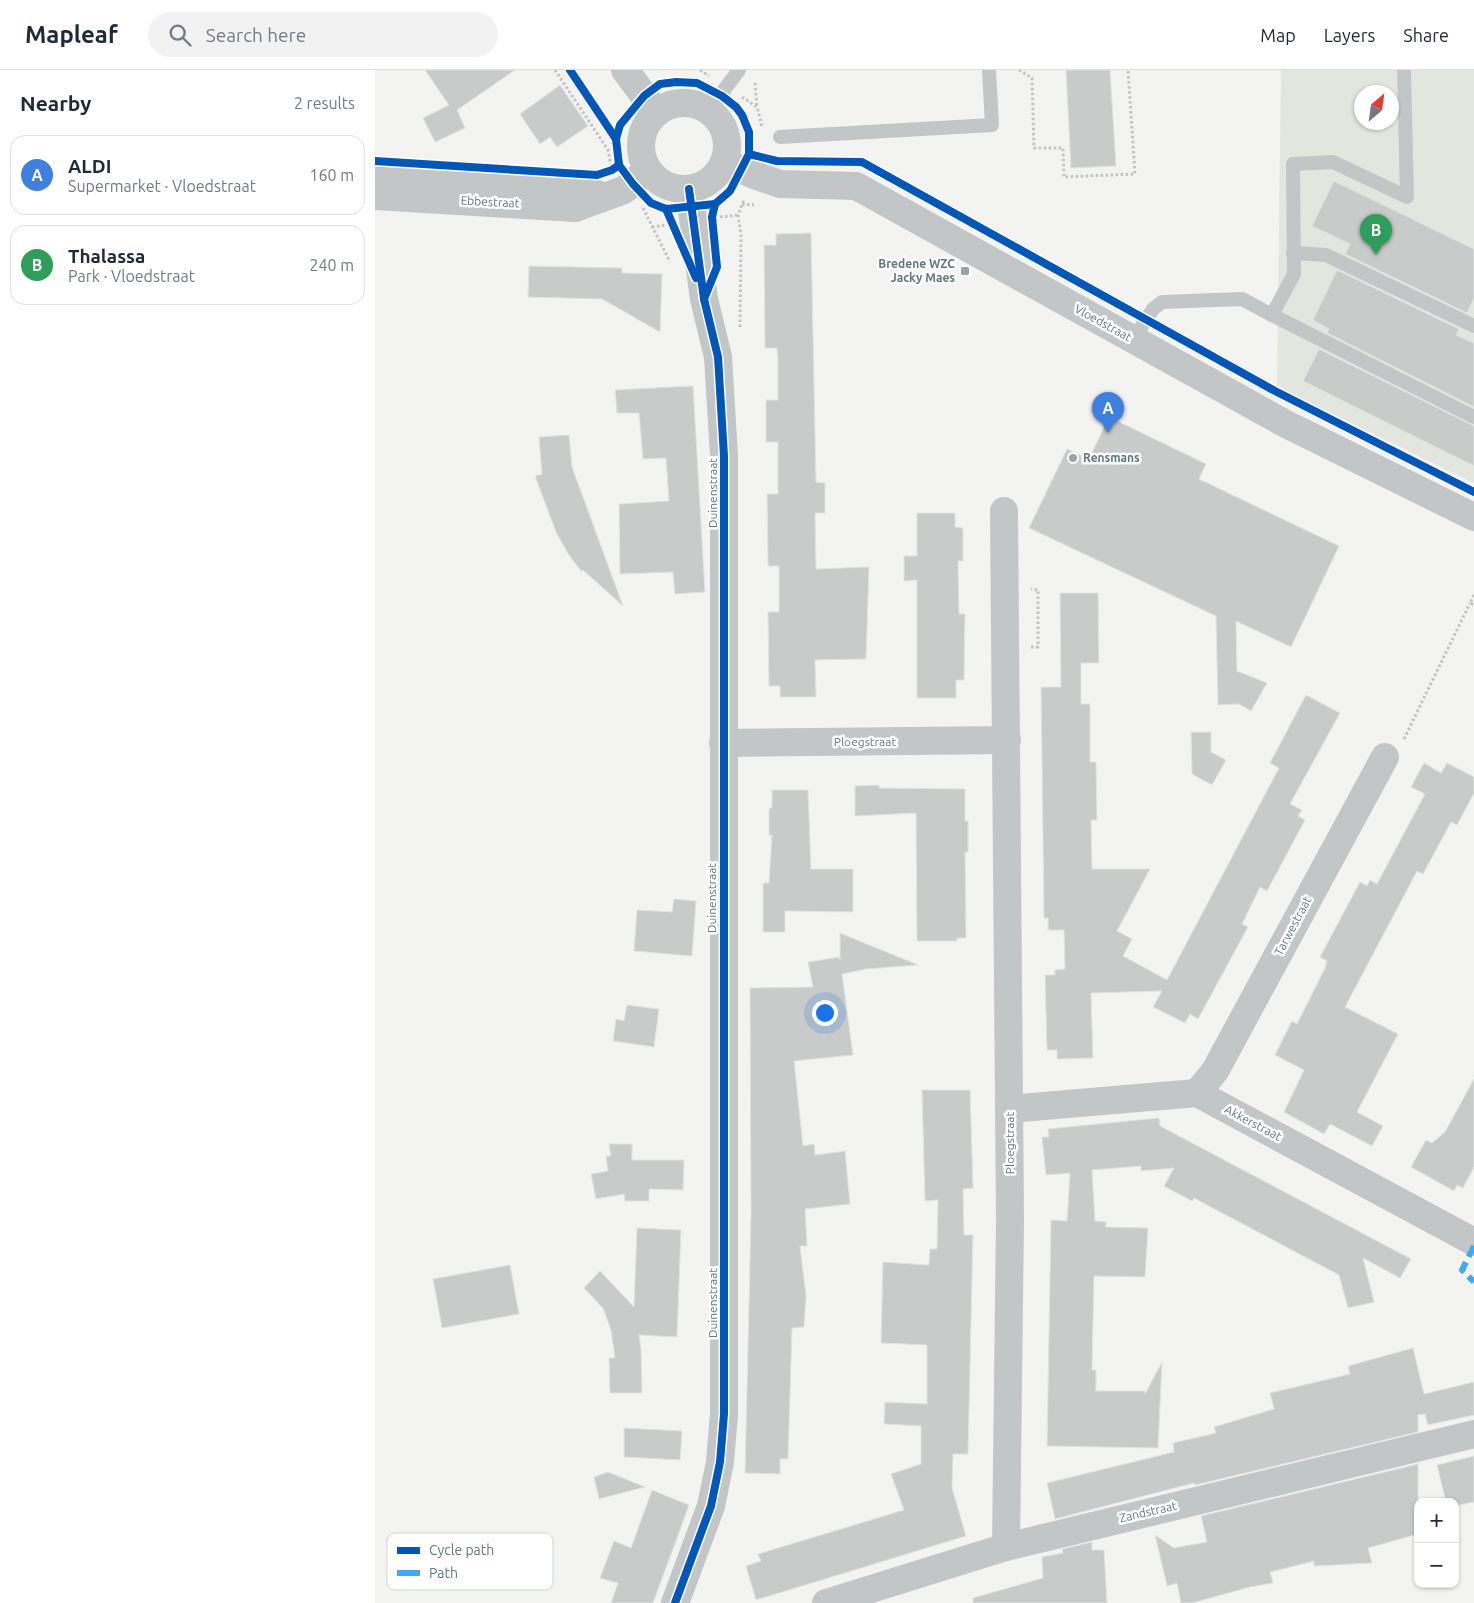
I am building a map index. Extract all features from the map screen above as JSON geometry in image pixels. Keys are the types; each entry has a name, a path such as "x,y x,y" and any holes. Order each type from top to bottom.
{"street":[{"path":"625,70 656,112"},
{"path":"682,102 697,104 709,110 719,121 726,134 727,148 724,162 716,175 703,185 687,206 673,188 658,181 626,185 641,155 641,139 646,124 656,112 668,105 682,102"},
{"name":"Vloedstraat","path":"724,162 753,176 781,184 856,186 1284,424 1474,518"},
{"name":"Ebbestraat","path":"375,174 577,186 626,185"},
{"name":"Ebbestraat","path":"375,196 575,208 626,185"},
{"name":"Duinenstraat","path":"675,1603 711,1506 719,1462 724,1414 724,456 722,394 718,357 704,299 687,206"},
{"name":"Ploegstraat","path":"1004,511 1009,1109 1006,1547"},
{"name":"Ploegstraat","path":"723,743 1007,740"},
{"name":"Tarwestraat","path":"1197,1093 1215,1071 1385,757"},
{"path":"1009,1109 1197,1093"},
{"name":"Akkerstraat","path":"1197,1093 1474,1242"},
{"name":"Zandstraat","path":"826,1603 1006,1547 1474,1434"}],"lane":[{"path":"709,110 739,70"},
{"path":"780,137 991,125 989,70"},
{"path":"1272,315 1294,274 1293,164 1333,162 1407,197 1404,70"},
{"path":"1293,253 1326,255 1474,326"},
{"path":"1133,340 1153,309 1162,302 1242,299 1474,418"}],"path":[{"path":"555,70 608,150 613,170 626,185"},
{"path":"700,70 757,107"},
{"path":"1019,70 1032,78 1034,148 1063,148 1064,178 1135,174 1128,70"},
{"path":"755,79 757,107 764,132"},
{"path":"617,146 619,165 633,201 644,209 672,266"},
{"path":"740,330 741,235 738,215 753,176"},
{"path":"687,206 713,226"},
{"path":"1385,757 1397,753 1472,604 1474,595"}],"shaded area":[{"path":"1281,70 1474,70 1474,483 1277,387"}],"building":[{"path":"425,70 515,70 457,110 465,128 435,142 423,118 449,105"},
{"path":"1066,70 1110,70 1116,166 1071,168"},
{"path":"560,85 588,126 557,147 550,137 540,144 520,114"},
{"path":"1334,181 1474,249 1474,298 1467,313 1345,254 1350,244 1312,226"},
{"path":"811,233 816,482 825,483 825,513 815,513 816,569 869,567 866,659 815,660 816,697 780,697 780,686 769,686 768,612 779,612 779,566 768,566 767,494 778,494 778,442 766,442 766,400 778,400 778,359 777,348 765,348 764,245 776,245 776,234"},
{"path":"529,266 622,268 622,273 662,274 660,332 602,299 528,297"},
{"path":"1337,270 1459,329 1456,335 1474,343 1474,407 1327,333 1329,329 1313,320"},
{"path":"1319,349 1474,426 1474,466 1303,381"},
{"path":"693,386 705,592 675,594 673,572 620,574 619,504 669,501 666,458 643,459 639,413 617,413 615,390"},
{"path":"1109,417 1206,464 1199,479 1339,546 1291,647 1236,621 1237,671 1267,683 1251,711 1239,704 1218,705 1216,616 1029,528 1067,449 1089,459"},
{"path":"569,435 572,467 623,606 583,570 581,571 569,555 556,532 535,476 542,474 539,437"},
{"path":"917,513 955,513 955,527 963,528 963,561 958,561 959,614 965,614 964,680 956,680 956,698 917,698 917,580 904,581 904,556 917,556"},
{"path":"1060,593 1098,593 1099,663 1081,663 1081,704 1090,704 1090,762 1096,762 1097,820 1091,820 1092,869 1150,869 1117,931 1132,939 1123,956 1167,980 1279,768 1270,763 1306,695 1340,713 1290,804 1302,810 1298,816 1305,820 1267,891 1260,887 1242,924 1248,927 1198,1019 1190,1014 1185,1023 1153,1007 1162,991 1091,993 1093,1058 1057,1059 1057,1050 1047,1050 1045,975 1055,975 1055,970 1065,969 1064,930 1048,930 1048,918 1044,918 1041,687 1061,687"},
{"path":"1191,732 1211,732 1211,752 1226,760 1212,785 1192,774"},
{"path":"1424,763 1441,773 1447,763 1474,777 1474,793 1457,825 1451,822 1423,874 1417,871 1345,1007 1398,1034 1357,1112 1383,1126 1372,1146 1330,1124 1324,1134 1284,1112 1304,1070 1275,1055 1292,1021 1297,1024 1325,968 1327,961 1320,957 1360,882 1367,886 1370,880 1377,884 1425,794 1411,787"},
{"path":"879,785 879,788 965,789 965,821 968,821 968,852 965,852 966,938 957,938 957,941 917,941 916,813 855,816 855,786"},
{"path":"772,790 808,790 811,869 853,869 853,912 785,911 785,932 763,932 763,883 769,883 772,835 769,835 769,808 772,808"},
{"path":"674,899 696,901 692,956 634,951 637,910 672,912"},
{"path":"840,933 918,965 866,969 842,974 853,1055 794,1061 803,1146 814,1144 815,1155 845,1151 850,1204 805,1209 807,1246 800,1246 806,1296 804,1327 792,1328 788,1459 780,1459 780,1474 745,1473 751,1216 750,988 813,987 808,962 840,957"},
{"path":"627,1005 659,1009 654,1047 613,1041 616,1019 624,1021"},
{"path":"1474,1079 1474,1167 1463,1188 1457,1185 1454,1191 1411,1167 1426,1140 1432,1143 1445,1132"},
{"path":"922,1090 970,1090 973,1188 963,1189 964,1235 973,1235 968,1454 953,1454 952,1488 966,1536 756,1600 746,1566 761,1561 758,1554 904,1510 891,1474 921,1464 921,1426 884,1424 885,1402 927,1404 927,1345 881,1343 883,1262 929,1265 930,1249 937,1249 938,1200 925,1201"},
{"path":"1159,1118 1160,1126 1411,1259 1400,1278 1363,1258 1374,1302 1348,1308 1339,1275 1194,1198 1192,1201 1164,1186 1174,1168 1141,1171 1141,1166 1092,1170 1095,1221 1106,1222 1106,1227 1148,1228 1145,1277 1094,1276 1092,1370 1096,1370 1096,1391 1145,1391 1145,1394 1162,1362 1158,1448 1047,1446 1051,1220 1067,1221 1070,1173 1046,1175 1042,1137 1049,1137 1048,1129"},
{"path":"609,1144 632,1144 632,1160 684,1160 683,1190 649,1189 649,1201 625,1201 624,1194 596,1199 591,1174 608,1171 606,1156 611,1156"},
{"path":"637,1228 681,1230 677,1337 639,1335 642,1393 610,1393 609,1358 615,1358 611,1330 603,1308 584,1288 600,1271 634,1307"},
{"path":"510,1265 519,1314 442,1328 433,1279"},
{"path":"1413,1348 1424,1394 1474,1382 1474,1415 1428,1425 1425,1414 1418,1415 1418,1432 1195,1485 1194,1483 1055,1519 1047,1483 1174,1452 1173,1443 1216,1433 1214,1427 1274,1409 1270,1393 1350,1374 1348,1366"},
{"path":"624,1428 682,1431 680,1460 624,1457"},
{"path":"1474,1456 1474,1502 1459,1505 1459,1498 1445,1498 1437,1465"},
{"path":"1418,1464 1418,1498 1414,1498 1414,1535 1368,1548 1372,1563 1314,1566 1314,1561 1270,1572 1273,1583 1250,1587 1192,1603 1181,1603 1177,1583 1167,1586 1155,1535 1174,1548 1207,1542 1201,1516"},
{"path":"608,1472 645,1487 599,1499 594,1477"},
{"path":"652,1490 689,1505 653,1603 611,1603 618,1583 600,1578 614,1541 631,1548"},
{"path":"1092,1542 1092,1550 1104,1550 1107,1603 973,1603 973,1598 1043,1578 1042,1557 1063,1553 1062,1549"}],"marked path":[{"path":"1474,1246 1462,1270 1474,1282"}],"cycle path":[{"path":"570,70 616,139"},
{"path":"676,82 697,83 722,96 736,107 742,115 749,132 749,154 730,191 715,204 666,209 651,203 633,184 619,165 616,139 620,125 644,96 660,84 676,82"},
{"path":"749,154 777,161 862,162 1275,391 1474,492"},
{"path":"375,161 597,175 612,170 619,165"},
{"path":"675,1603 711,1506 720,1462 724,1414 724,456 718,357 704,299 689,189"},
{"path":"704,299 717,267 712,217 715,204"},
{"path":"666,209 696,278"}],"place":[{"name":"Thalassa","path":"1376,255"},
{"name":"Bredene WZC Jacky Maes","path":"965,271"},
{"name":"ALDI","path":"1108,433"},
{"name":"Rensmans","path":"1073,458"}]}
